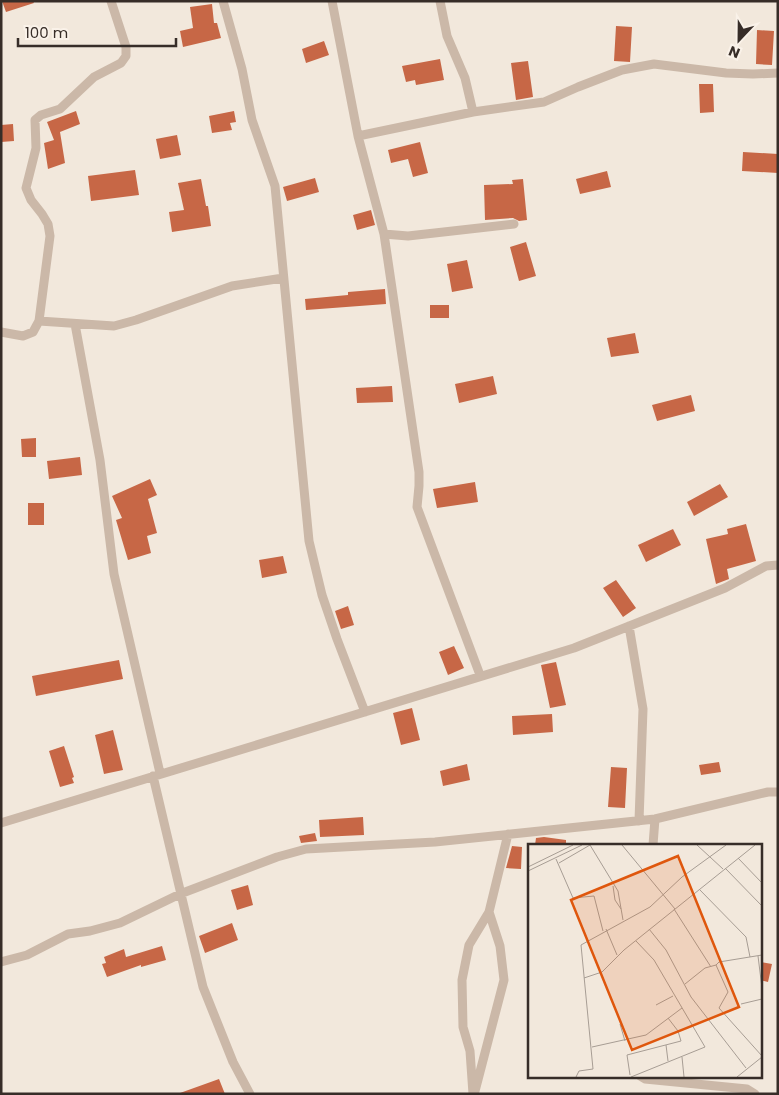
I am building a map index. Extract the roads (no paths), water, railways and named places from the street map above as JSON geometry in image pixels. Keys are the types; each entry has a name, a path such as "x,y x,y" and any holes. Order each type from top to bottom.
{"street":[{"path":"1,332 23,336 33,332 39,321 50,236 48,224 31,200 26,188 36,148 35,120 41,115 60,109 94,78 121,63 126,56 126,47 111,1"},
{"path":"223,1 242,69 252,120 275,186 310,541 322,595 365,712"},
{"path":"332,1 358,136 384,234 419,472 417,507 480,676"},
{"path":"440,1 445,29 465,78 473,112"},
{"path":"358,136 473,112 544,102 622,70 654,64 753,74 778,73"},
{"path":"384,234 408,236 514,224"},
{"path":"39,321 114,326 232,286 283,278"},
{"path":"75,324 100,460 114,574 180,894 203,987 232,1062 250,1094"},
{"path":"1,823 156,774 574,648 725,588 766,566 778,565"},
{"path":"629,626 643,708 639,821"},
{"path":"1,962 27,955 68,934 120,922 180,894 277,857 306,849 435,842 639,821 655,819 768,792 778,792"},
{"path":"652,844 655,819"},
{"path":"473,1094 470,1051 463,1027 462,980 469,945 489,912 508,834"},
{"path":"473,1094 504,980 500,946 489,912"},
{"path":"643,1078 747,1089 755,1094"}]}
